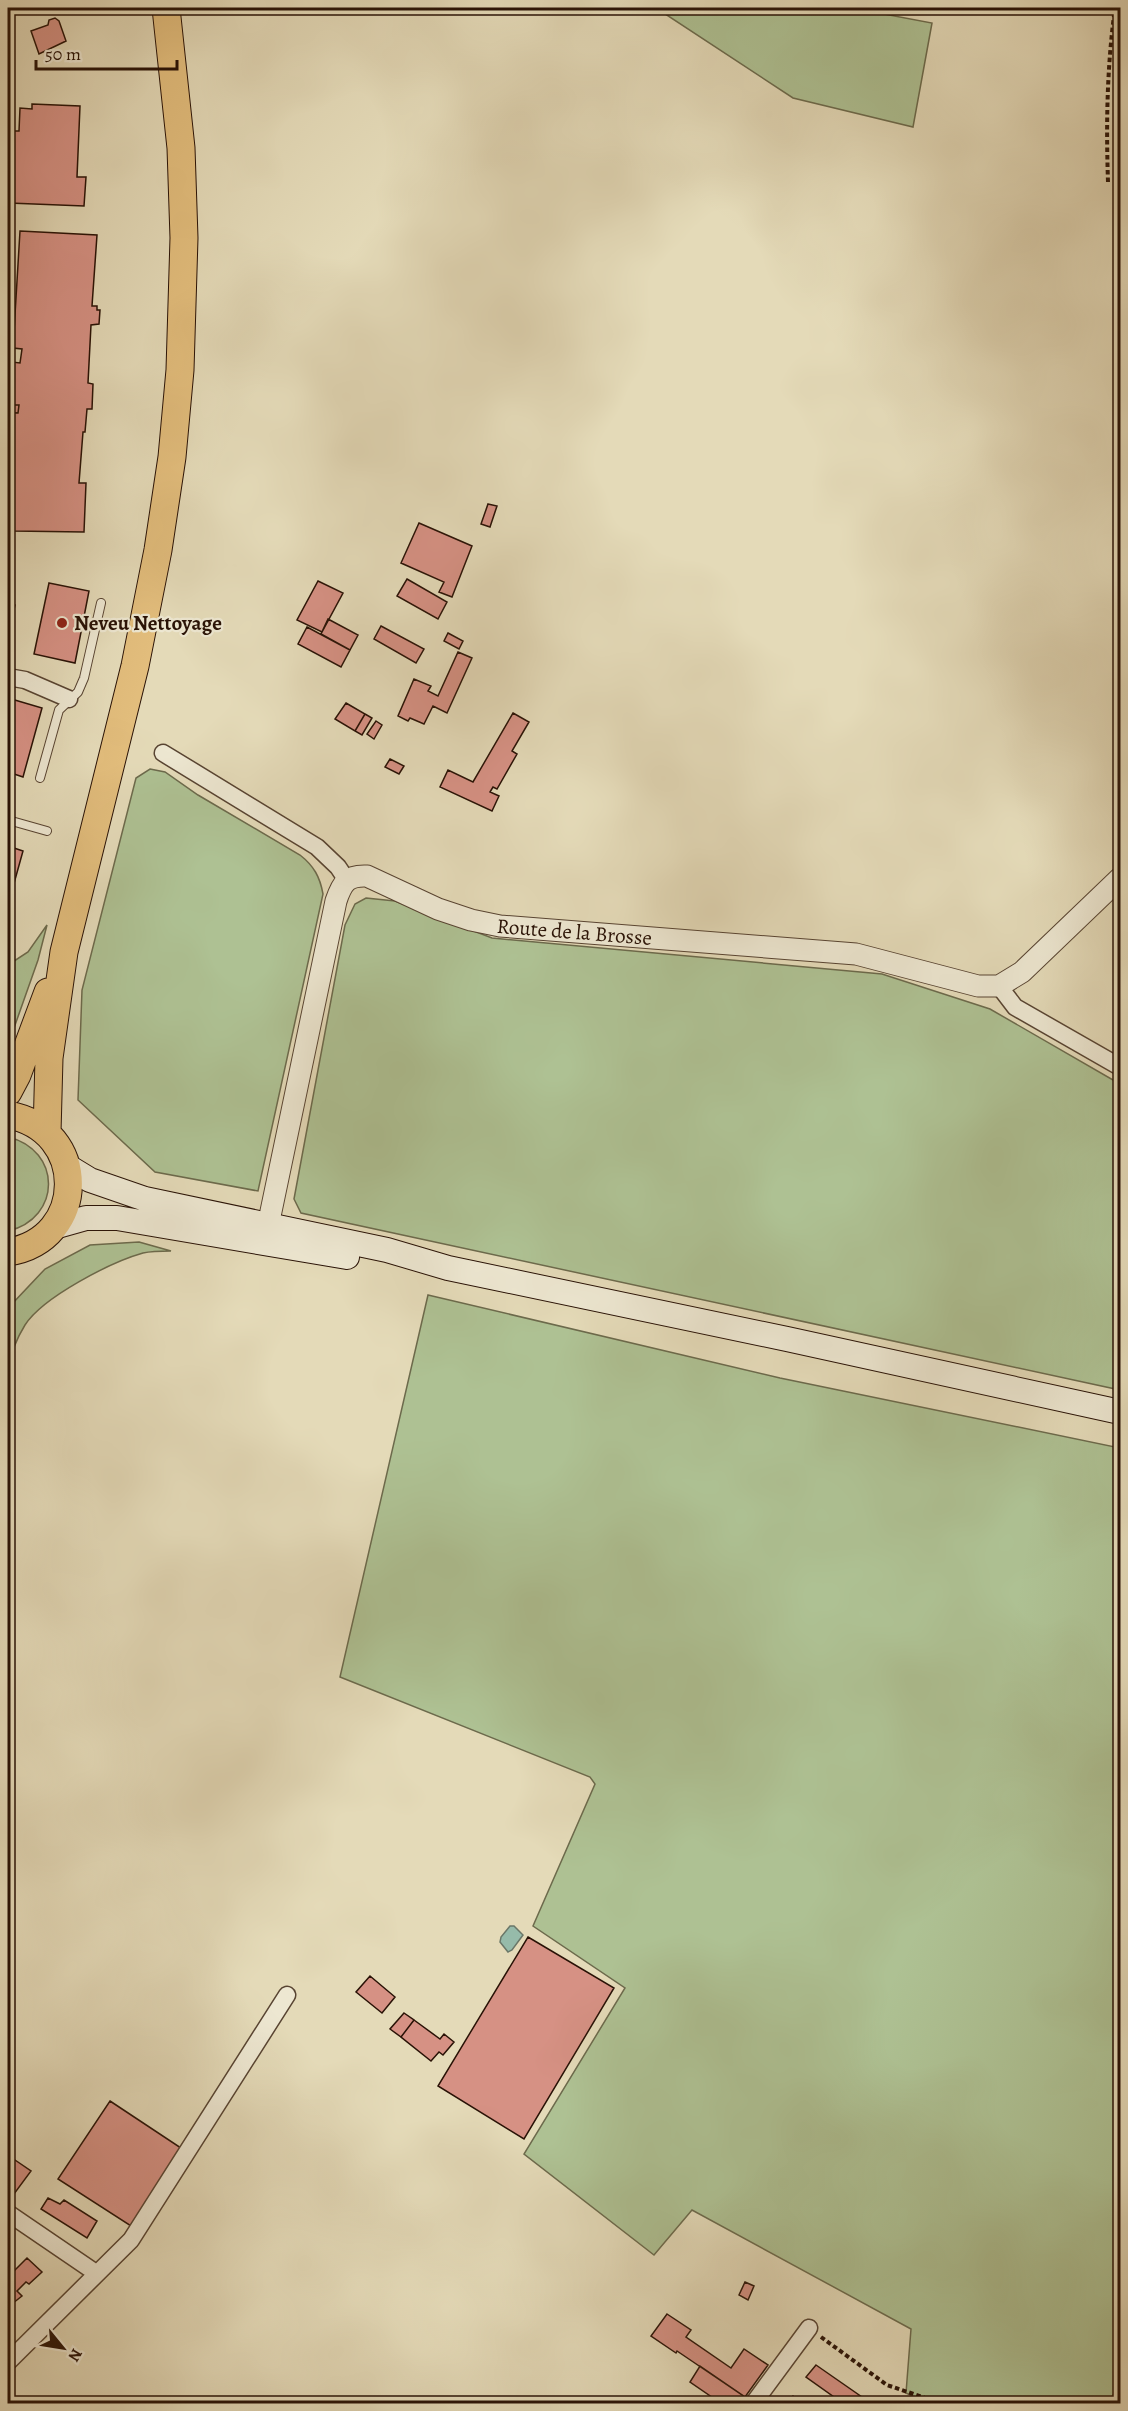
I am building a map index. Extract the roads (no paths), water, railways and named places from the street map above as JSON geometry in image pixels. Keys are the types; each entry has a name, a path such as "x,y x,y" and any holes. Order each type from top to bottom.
{"main road":[{"path":"47,1133 47,1080 64,952 135,666 158,550 172,457 180,370 184,238 181,148 166,8"},
{"path":"8,1092 21,1067 64,952"},
{"path":"8,1115 34,1124 47,1133 62,1154 67,1166 69,1182 68,1198 63,1213 54,1227 32,1245 11,1256"},
{"path":"67,1166 90,1180 129,1195 267,1234"},
{"path":"54,1227 86,1218 117,1218 387,1250 448,1268 1120,1412"}],"street":[{"path":"8,677 25,680 69,699"},
{"path":"163,753 317,847 338,867 346,879 340,886 336,901 267,1234"},
{"name":"Route de la Brosse","path":"346,879 355,875 367,876 447,913 500,926 856,954 978,986 999,986"},
{"path":"1120,878 1022,972 999,986 1015,1007 1120,1067"},
{"path":"8,2362 131,2240 287,1995"},
{"path":"8,2213 96,2273"},
{"path":"753,2403 809,2328"}],"lane":[{"path":"40,778 59,710 78,692 84,678 101,603"},
{"path":"8,819 46,831"}],"place":[{"name":"Neveu Nettoyage","path":"62,623"}]}
